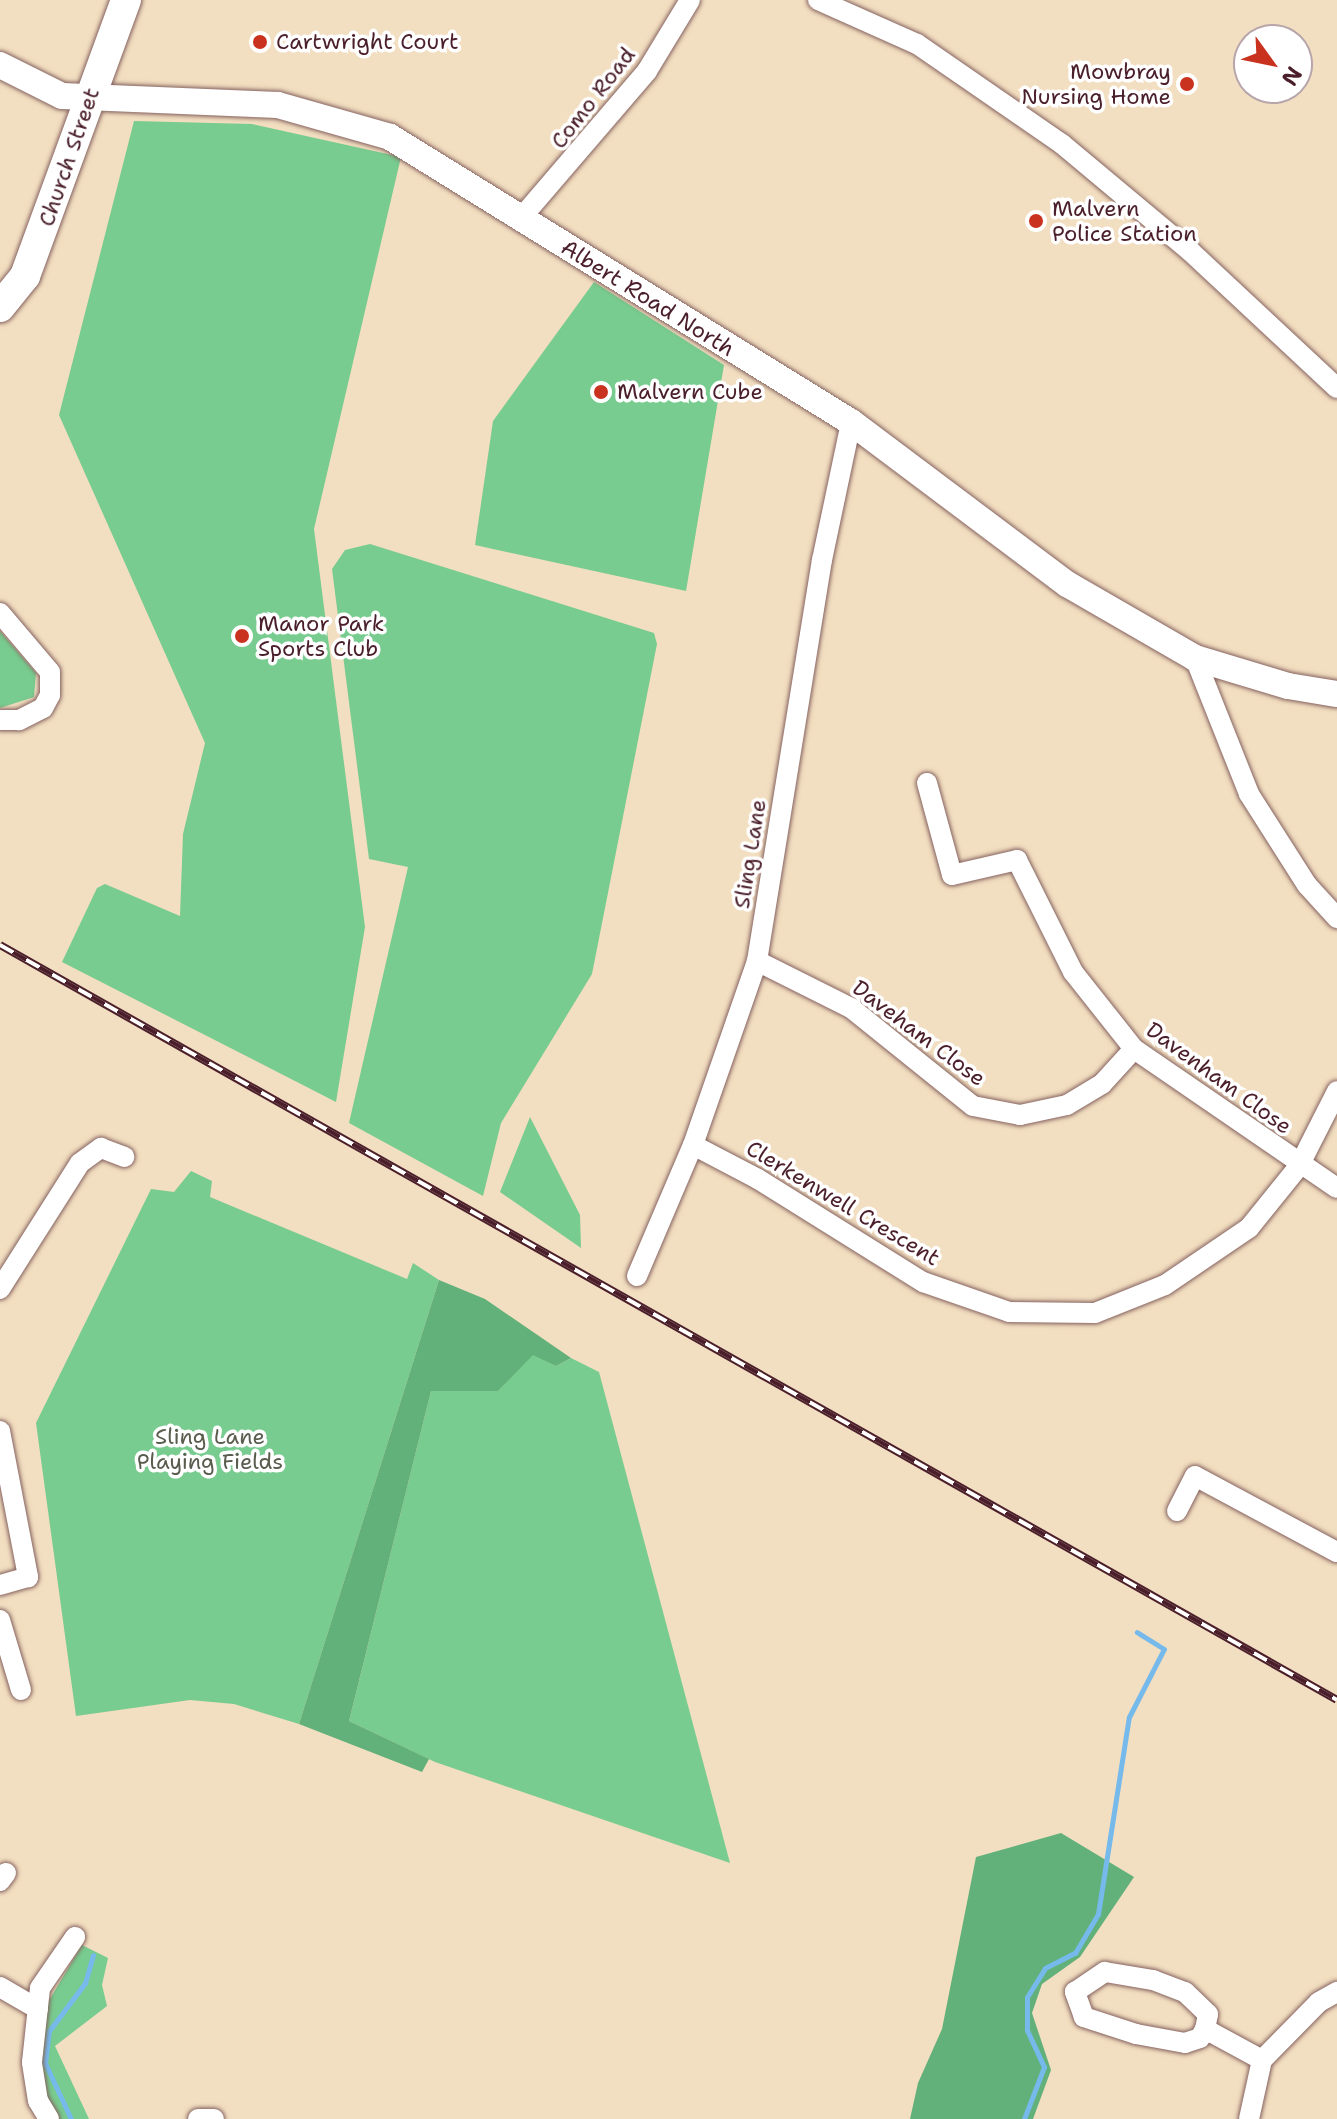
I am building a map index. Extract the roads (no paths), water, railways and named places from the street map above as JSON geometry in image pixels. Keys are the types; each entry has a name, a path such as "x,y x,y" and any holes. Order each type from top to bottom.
{"main road":[{"name":"Church Street","path":"0,307 25,276 126,0"}],"street":[{"name":"Como Road","path":"522,217 647,71 690,0"},
{"path":"818,0 917,44 1072,152 1190,251 1337,388"},
{"name":"Albert Road North","path":"0,65 62,96 90,95 171,102 218,99 340,119 390,137 851,422 1067,584 1195,658 1288,686 1337,694"},
{"name":"Sling Lane","path":"637,1276 693,1145 757,961 822,560 851,422"},
{"path":"0,613 50,672 50,695 43,708 19,720 0,720"},
{"path":"1195,658 1249,794 1307,885 1337,918"},
{"name":"Davenham Close","path":"927,783 952,875 1017,860 1073,972 1134,1049 1299,1166"},
{"name":"Daveham Close","path":"757,961 851,1008 973,1106 1020,1115 1067,1105 1102,1084 1134,1049"},
{"name":"Clerkenwell Crescent","path":"693,1145 758,1179 923,1282 1009,1312 1095,1313 1165,1285 1249,1228 1299,1166 1337,1091"},
{"path":"0,1289 96,1140 124,1157"},
{"path":"1299,1166 1337,1188"},
{"path":"0,1431 28,1577 0,1585"},
{"path":"1177,1511 1195,1476 1337,1552"},
{"path":"0,1620 21,1690"},
{"path":"49,2119 38,2101 32,2062 40,1988 75,1937"},
{"path":"1105,1972 1153,1980 1185,1992 1208,2014 1205,2029 1200,2038 1185,2043 1136,2034 1084,2017 1075,1992 1105,1972"},
{"path":"0,1987 38,2009"},
{"path":"1249,2119 1262,2060 1319,2002 1337,1992"},
{"path":"1205,2029 1262,2060"},
{"path":"198,2119 214,2119"}],"waterway":[{"path":"1024,2119 1044,2067 1027,2030 1027,1997 1045,1968 1075,1953 1098,1914 1129,1717 1164,1649 1137,1632"},
{"path":"71,2119 45,2063 49,2031 85,1983 93,1955"}],"railway":[{"path":"0,945 1337,1700"}],"place":[{"name":"Cartwright Court","path":"260,42"},
{"name":"Mowbray Nursing Home","path":"1187,84"},
{"name":"Malvern Police Station","path":"1036,221"},
{"name":"Malvern Cube","path":"601,392"},
{"name":"Manor Park Sports Club","path":"242,636"}],"park label":[{"name":"Sling Lane Playing Fields","path":"210,1448"}]}
